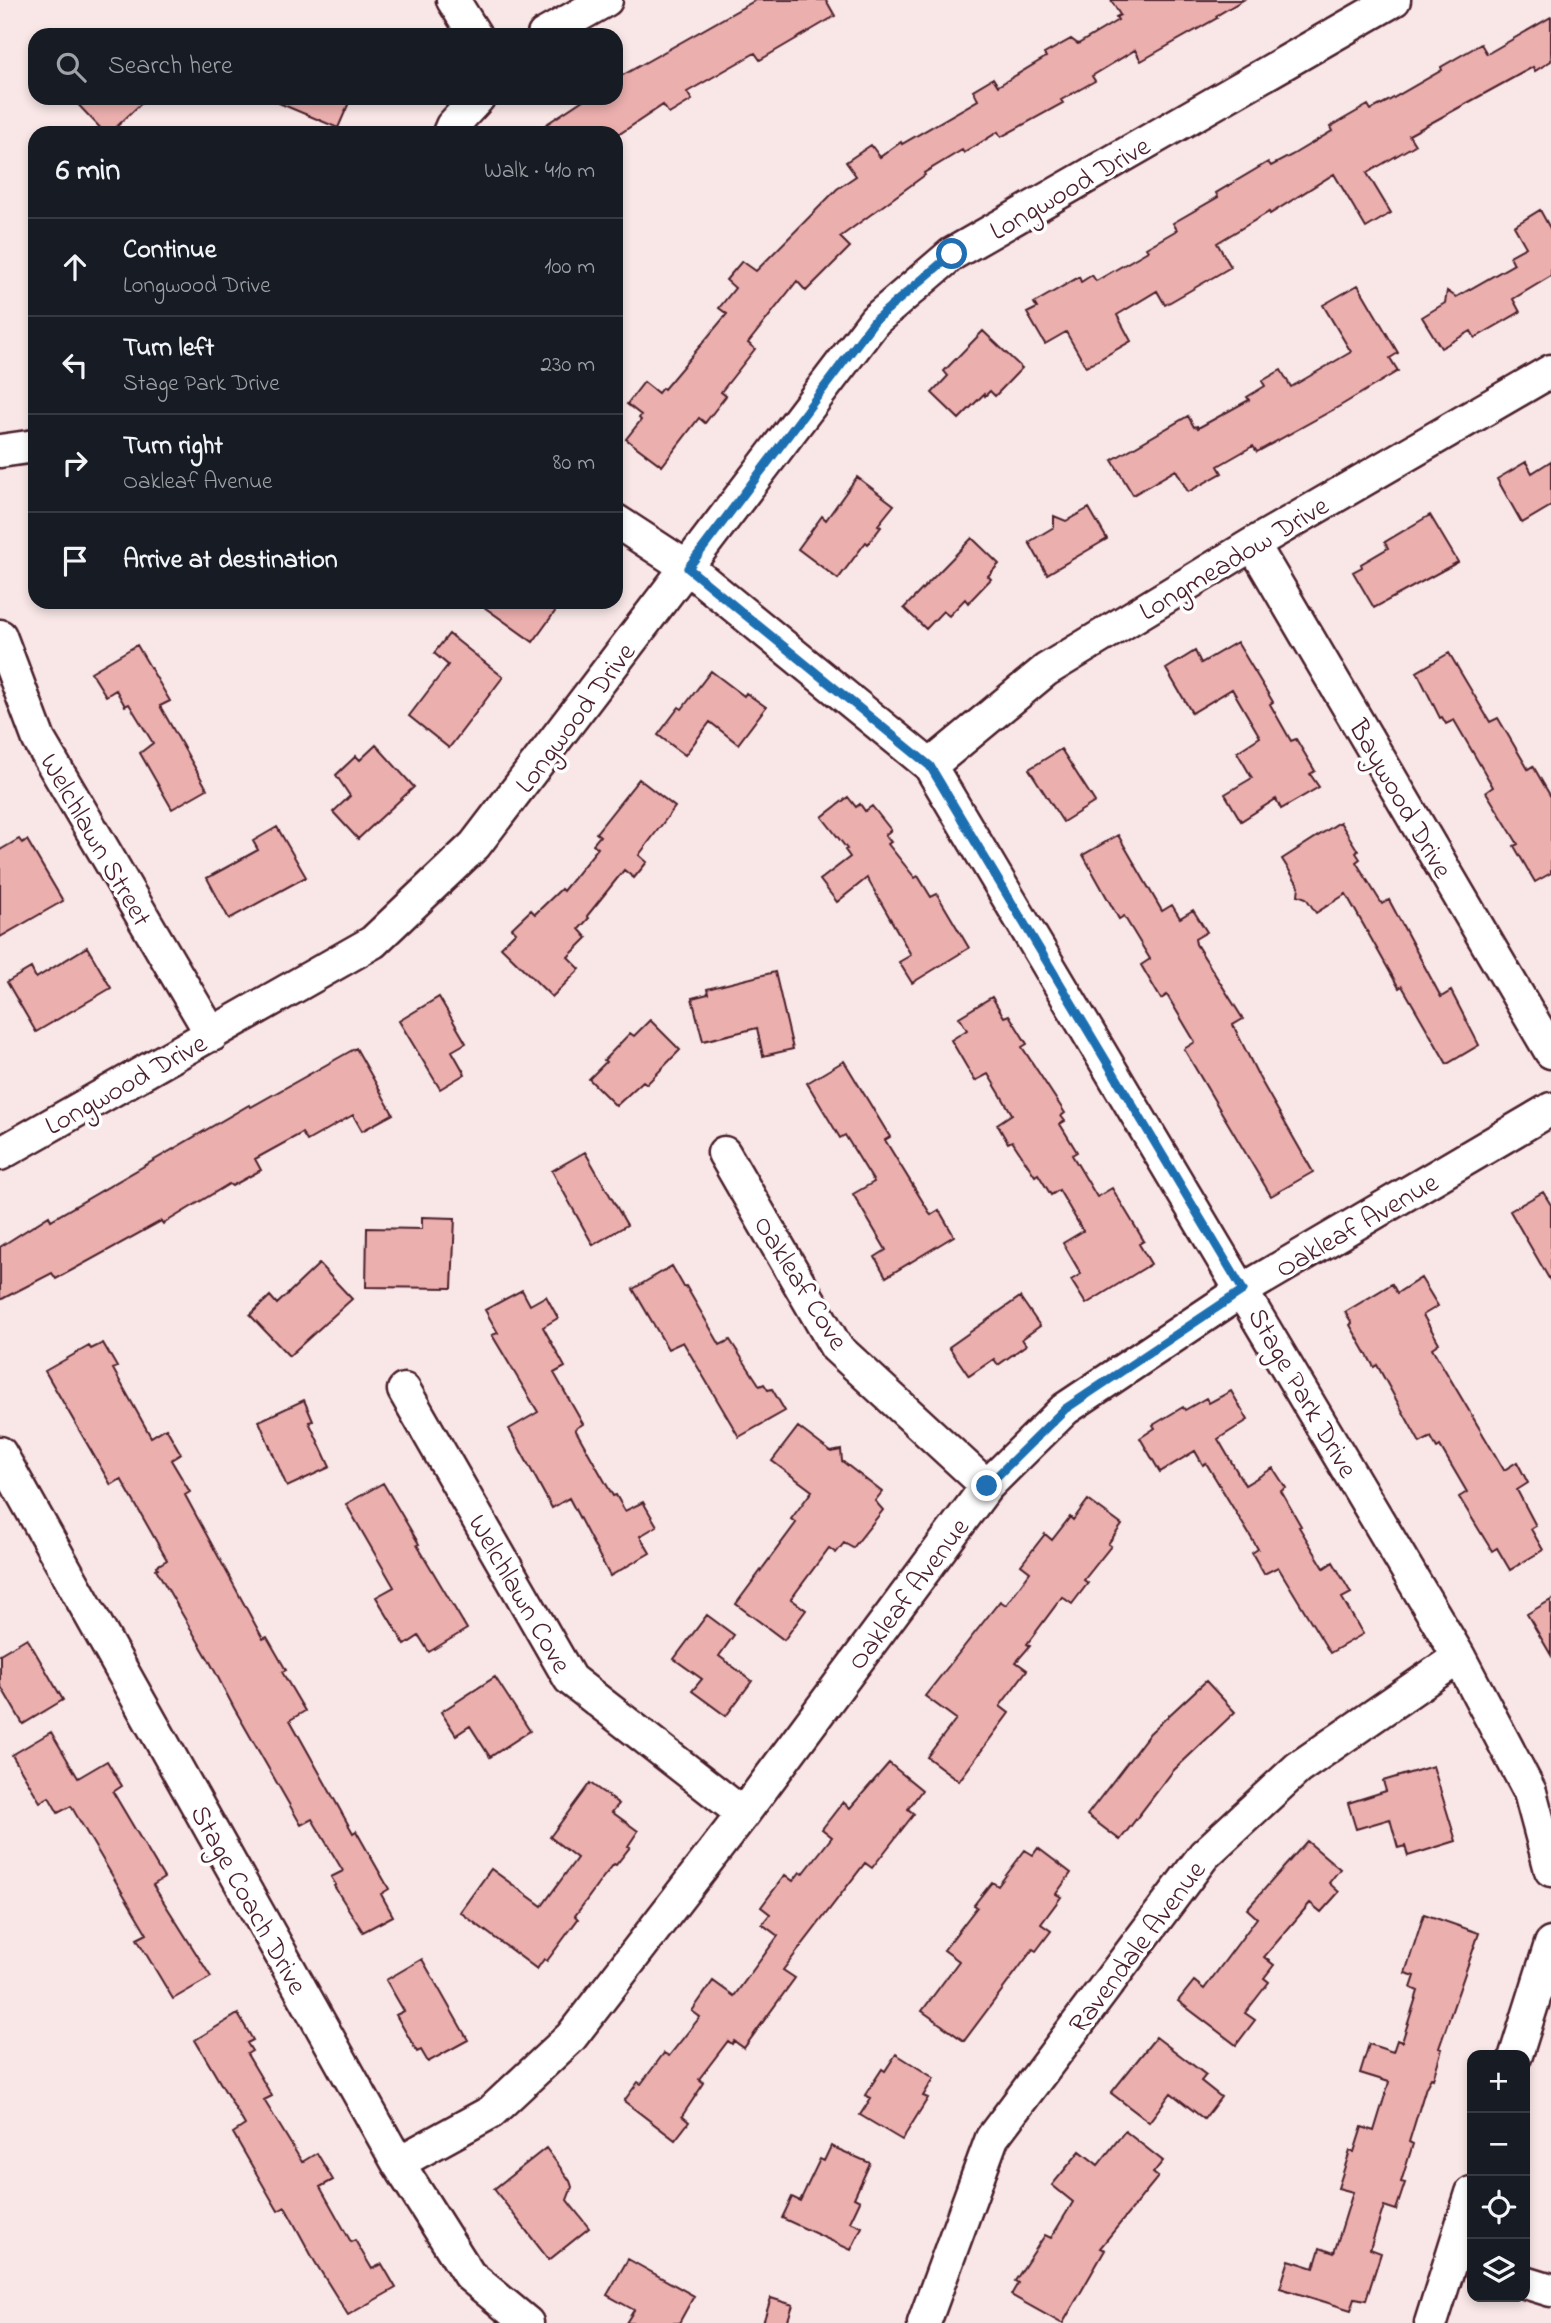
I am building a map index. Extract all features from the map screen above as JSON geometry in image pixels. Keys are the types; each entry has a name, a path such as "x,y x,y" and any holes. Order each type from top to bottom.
{"street":[{"path":"453,0 471,28"},
{"path":"556,28 606,0"},
{"name":"Longwood Drive","path":"0,1154 373,942 475,845 875,320 952,254 1394,0"},
{"path":"452,126 472,105"},
{"name":"Longmeadow Drive","path":"930,766 1046,670 1253,544 1551,371"},
{"path":"0,451 28,447"},
{"name":"Stage Park Drive","path":"623,526 688,568 930,766 1459,1657 1530,1792 1551,1870"},
{"name":"Baywood Drive","path":"1253,544 1551,1052"},
{"name":"Welchlawn Street","path":"0,636 39,740 212,1035"},
{"name":"Oakleaf Avenue","path":"398,2163 491,2112 571,2037 743,1814 987,1486 1065,1409 1243,1290 1551,1109"},
{"name":"Oakleaf Cove","path":"724,1153 836,1347 987,1486"},
{"name":"Welchlawn Cove","path":"404,1390 570,1679 743,1814"},
{"name":"Stage Coach Drive","path":"0,1453 398,2163 469,2275 527,2323"},
{"name":"Ravendale Avenue","path":"924,2323 992,2138 1204,1856 1298,1768 1459,1657"},
{"path":"1518,2050 1551,1944"},
{"path":"1431,2323 1462,2262 1467,2228"},
{"path":"1530,2284 1551,2290"}],"building":[{"path":"756,0 826,0 835,16 760,60 755,53 687,92 692,100 669,114 663,105 623,132 623,126 544,126 575,105 623,105 623,75"},
{"path":"1111,0 1243,0 1216,16 1217,18 1141,61 1135,50 1092,76 1095,81 1061,100 1063,103 1001,137 998,132 964,153 962,150 924,173 925,175 840,237 850,247 806,291 797,281 748,343 755,349 721,392 726,396 705,423 699,418 662,466 626,439 641,420 641,415 627,404 644,382 658,393 664,389 727,314 719,308 735,288 726,280 742,261 756,271 837,189 856,176 846,162 871,145 880,157 901,142 902,144 978,100 973,90 993,78 998,86 1071,39 1078,44 1118,20 1116,17 1120,15"},
{"path":"1551,17 1551,61 1535,71 1533,67 1409,135 1415,145 1367,173 1391,213 1366,228 1334,174 1217,243 1231,267 1165,305 1157,291 1117,315 1131,341 1086,367 1066,332 1045,344 1027,313 1037,308 1034,303 1079,277 1081,282 1092,275 1096,281 1148,251 1146,248 1177,230 1173,223 1218,197 1216,193 1268,162 1271,166 1292,155 1332,131 1330,127 1368,105 1371,110 1388,101 1481,44 1487,54"},
{"path":"79,105 140,105 117,126 98,126"},
{"path":"284,105 348,105 339,126"},
{"path":"1540,210 1551,230 1551,276 1513,299 1520,312 1475,338 1471,331 1441,348 1422,317 1445,303 1447,291 1456,297 1514,264 1510,256 1526,247 1514,226"},
{"path":"1358,285 1398,353 1390,358 1398,371 1257,452 1253,446 1218,466 1222,473 1188,492 1176,470 1133,495 1112,460 1188,416 1194,427 1198,428 1249,400 1247,397 1265,386 1262,381 1281,370 1291,387 1351,352 1323,305"},
{"path":"983,331 1022,368 995,396 990,391 985,396 984,394 959,419 932,393 948,376 944,371"},
{"path":"1551,461 1551,506 1522,523 1497,479 1526,462 1532,473"},
{"path":"857,477 894,505 878,525 881,527 838,579 798,549 822,516 826,520"},
{"path":"1089,508 1107,539 1047,574 1029,542 1054,527 1054,516 1066,521"},
{"path":"1430,515 1458,562 1374,608 1353,572 1388,548 1385,542"},
{"path":"972,538 999,564 988,576 991,579 968,603 965,599 949,616 943,611 926,629 904,608"},
{"path":"487,609 557,609 533,642"},
{"path":"449,634 503,677 449,748 409,716 448,665 434,653"},
{"path":"1237,642 1273,702 1270,704 1291,741 1296,739 1315,771 1310,774 1319,787 1281,809 1276,799 1241,821 1225,794 1252,778 1237,752 1260,737 1232,689 1192,713 1166,669 1195,651 1201,663"},
{"path":"137,645 170,701 160,706 207,789 172,809 140,753 153,743 129,704 125,706 116,690 106,696 91,672"},
{"path":"1449,653 1490,722 1498,718 1528,769 1533,766 1551,797 1551,873 1535,882 1514,846 1518,844 1486,792 1493,787 1454,720 1446,724 1442,717 1440,718 1417,672"},
{"path":"711,671 744,696 746,693 766,707 738,744 710,722 685,755 658,735"},
{"path":"376,745 414,787 358,839 333,812 350,796 336,775 356,756 360,760"},
{"path":"1061,749 1095,802 1063,822 1029,769"},
{"path":"639,779 675,807 639,855 647,862 634,878 624,870 587,916 589,918 579,929 587,938 568,957 580,969 552,997 501,947 516,932 512,928 531,910 535,914 561,889 563,891 598,848 593,844 600,836 596,833"},
{"path":"848,797 856,807 860,804 865,811 872,806 891,830 885,835 891,842 888,844 915,878 918,876 931,897 937,894 969,948 912,983 899,962 911,955 867,878 837,902 820,880 850,857 845,850 847,849 822,817"},
{"path":"1340,822 1358,851 1356,853 1360,859 1356,862 1382,904 1389,900 1441,997 1451,991 1479,1045 1447,1064 1402,986 1399,988 1346,894 1316,913 1306,898 1298,895 1299,886 1282,859"},
{"path":"277,827 306,877 229,919 207,878 258,850 253,841"},
{"path":"1118,835 1162,911 1172,905 1180,918 1193,910 1207,932 1195,939 1196,944 1243,1019 1233,1025 1313,1172 1271,1196 1184,1049 1195,1042 1167,995 1161,999 1141,965 1150,959 1124,916 1119,919 1083,855"},
{"path":"19,839 22,843 27,840 63,901 0,937 0,850"},
{"path":"87,947 111,988 36,1032 7,982 31,968 36,978"},
{"path":"775,972 793,1049 763,1056 757,1028 703,1041 692,998 708,994 707,989"},
{"path":"439,997 466,1043 452,1051 465,1074 440,1089 399,1021"},
{"path":"992,997 1004,1017 1009,1015 1027,1044 1022,1047 1065,1113 1061,1116 1065,1121 1060,1124 1077,1152 1072,1155 1097,1197 1112,1188 1144,1241 1139,1244 1151,1264 1086,1304 1071,1280 1081,1274 1063,1243 1083,1231 1059,1190 1051,1195 1012,1141 1008,1143 997,1124 1012,1114 988,1074 975,1081 951,1040 967,1030 959,1017"},
{"path":"650,1020 680,1050 647,1084 643,1081 616,1106 589,1079 630,1033 634,1036"},
{"path":"356,1048 393,1114 362,1131 353,1115 307,1141 302,1133 255,1159 261,1170 232,1186 229,1184 163,1224 161,1221 56,1279 52,1273 0,1300 0,1247 49,1216 51,1220 249,1105 251,1107"},
{"path":"844,1061 890,1137 885,1140 931,1215 939,1210 954,1236 886,1277 875,1257 886,1250 853,1194 874,1182 845,1135 840,1138 807,1083"},
{"path":"585,1152 627,1225 593,1245 552,1171"},
{"path":"1543,1192 1551,1205 1551,1282 1510,1211"},
{"path":"422,1217 455,1218 452,1288 366,1287 367,1228 422,1229"},
{"path":"319,1264 352,1299 289,1356 250,1315 270,1296 277,1304"},
{"path":"672,1266 720,1345 730,1340 760,1386 764,1384 768,1390 772,1389 785,1411 739,1437 683,1342 668,1349 633,1289"},
{"path":"1421,1278 1438,1306 1423,1315 1439,1343 1432,1348 1504,1470 1517,1462 1528,1483 1517,1490 1536,1526 1531,1529 1543,1550 1510,1570 1497,1548 1492,1551 1459,1497 1467,1492 1440,1446 1437,1448 1431,1437 1420,1443 1377,1365 1374,1367 1345,1312 1392,1284 1397,1293"},
{"path":"522,1290 530,1305 546,1296 558,1318 543,1327 565,1367 554,1373 583,1424 575,1429 613,1496 616,1495 625,1511 643,1502 657,1526 640,1536 650,1553 610,1576 569,1498 552,1508 509,1429 538,1412 492,1335 498,1333 485,1310"},
{"path":"1020,1297 1040,1326 1022,1339 1026,1345 998,1365 994,1359 969,1376 949,1347"},
{"path":"103,1343 117,1367 113,1369 151,1437 166,1428 181,1454 171,1460 190,1492 185,1495 263,1639 267,1637 286,1670 282,1672 305,1711 290,1720 353,1833 356,1831 389,1889 381,1894 393,1916 363,1932 331,1877 343,1871 312,1819 301,1825 156,1569 167,1560 121,1479 111,1485 45,1371 89,1346 91,1349"},
{"path":"1231,1391 1248,1420 1218,1439 1245,1485 1273,1468 1286,1488 1281,1491 1301,1526 1299,1527 1324,1568 1333,1562 1351,1593 1342,1598 1363,1634 1330,1653 1278,1567 1264,1574 1252,1553 1258,1549 1206,1463 1203,1465 1195,1451 1160,1472 1140,1438 1155,1428 1153,1425 1183,1407 1185,1410 1206,1398 1209,1403"},
{"path":"304,1400 313,1421 309,1422 330,1467 287,1487 259,1421"},
{"path":"798,1427 831,1452 841,1450 842,1461 882,1492 875,1501 883,1510 853,1548 844,1543 836,1553 829,1548 791,1599 806,1610 784,1640 736,1604 796,1523 791,1519 812,1491 772,1461"},
{"path":"383,1483 467,1629 429,1652 419,1636 405,1645 376,1597 394,1587 346,1504"},
{"path":"1088,1500 1122,1525 1108,1544 1111,1546 1084,1580 1088,1583 1072,1604 1062,1597 1027,1644 1030,1646 1016,1662 1027,1670 1000,1706 1009,1713 959,1781 927,1757 956,1719 925,1696 1000,1601 1006,1605 1030,1572 1021,1565 1045,1534 1052,1540 1070,1517 1073,1520"},
{"path":"1551,1600 1551,1655 1527,1614"},
{"path":"707,1615 734,1635 719,1656 752,1681 726,1716 692,1691 702,1679 674,1659"},
{"path":"27,1638 63,1700 23,1724 0,1685 0,1654"},
{"path":"495,1677 530,1731 490,1757 470,1726 456,1735 441,1712"},
{"path":"1206,1681 1235,1712 1173,1771 1120,1840 1087,1815 1150,1733"},
{"path":"51,1732 78,1778 107,1761 122,1786 113,1792 164,1878 153,1885 211,1977 173,1999 137,1939 147,1934 71,1806 58,1813 49,1797 40,1802 12,1755"},
{"path":"889,1763 922,1790 908,1809 914,1814 872,1868 865,1863 783,1970 795,1978 744,2048 734,2041 732,2044 728,2041 699,2079 704,2083 682,2116 689,2122 675,2140 624,2101 638,2082 641,2084 664,2053 669,2056 700,2017 692,2011 713,1981 734,1996 778,1936 762,1924 770,1914 761,1907 785,1875 793,1881 800,1872 803,1874 832,1837 822,1829 843,1802 850,1808"},
{"path":"1433,1766 1456,1841 1408,1856 1405,1846 1398,1848 1390,1819 1356,1829 1348,1803 1386,1791 1383,1781"},
{"path":"590,1783 619,1804 612,1812 638,1831 628,1846 630,1847 604,1876 575,1916 578,1919 547,1961 544,1959 537,1969 460,1912 491,1869 542,1906 577,1858 550,1837"},
{"path":"1307,1841 1340,1869 1329,1883 1339,1892 1321,1912 1310,1903 1264,1957 1274,1965 1264,1978 1269,1982 1245,2013 1255,2020 1236,2045 1178,2001 1194,1981 1204,1989 1257,1918 1247,1909"},
{"path":"1038,1848 1071,1873 1056,1894 1061,1897 1041,1924 1051,1931 1036,1951 1033,1949 964,2041 922,2011 959,1961 944,1950 977,1907 974,1905 992,1882 998,1886 1025,1850 1033,1855"},
{"path":"1424,1914 1479,1933 1439,2048 1442,2049 1433,2079 1431,2078 1426,2087 1409,2142 1413,2144 1401,2182 1405,2183 1396,2210 1384,2206 1370,2249 1381,2253 1366,2300 1355,2298 1351,2310 1280,2288 1289,2260 1314,2268 1320,2248 1334,2253 1353,2192 1338,2188 1350,2151 1354,2152 1362,2127 1374,2131 1389,2082 1360,2073 1369,2044 1393,2052 1397,2040 1402,2042 1418,1991 1411,1988 1415,1976 1405,1973"},
{"path":"422,1959 468,2040 428,2062 421,2050 417,2052 396,2015 404,2011 386,1980"},
{"path":"238,2014 253,2040 247,2043 252,2051 247,2054 272,2096 264,2100 302,2162 317,2153 333,2180 320,2187 351,2242 355,2240 372,2269 382,2264 396,2288 348,2315 285,2207 278,2211 233,2133 245,2125 195,2040"},
{"path":"1156,2037 1206,2075 1201,2081 1221,2097 1204,2119 1171,2093 1149,2122 1111,2093"},
{"path":"896,2054 934,2078 923,2096 928,2098 902,2140 860,2115 871,2098 865,2095 882,2069 885,2071"},
{"path":"1125,2131 1163,2161 1153,2173 1158,2177 1100,2248 1105,2250 1061,2323 1011,2295 1018,2283 1015,2281 1045,2235 1051,2238 1073,2202 1052,2185 1080,2151 1098,2165"},
{"path":"831,2146 870,2163 854,2198 860,2201 850,2222 862,2227 851,2250 782,2218 792,2197 800,2201 820,2159 824,2161"},
{"path":"546,2148 570,2181 572,2187 567,2200 589,2228 549,2260 494,2189"},
{"path":"628,2259 694,2296 679,2323 626,2323 634,2310 607,2295"},
{"path":"771,2298 793,2305 787,2323 763,2323"}],"route":[{"path":"952,254 875,320 688,568 930,766 1243,1290 1065,1409 987,1486"}]}
